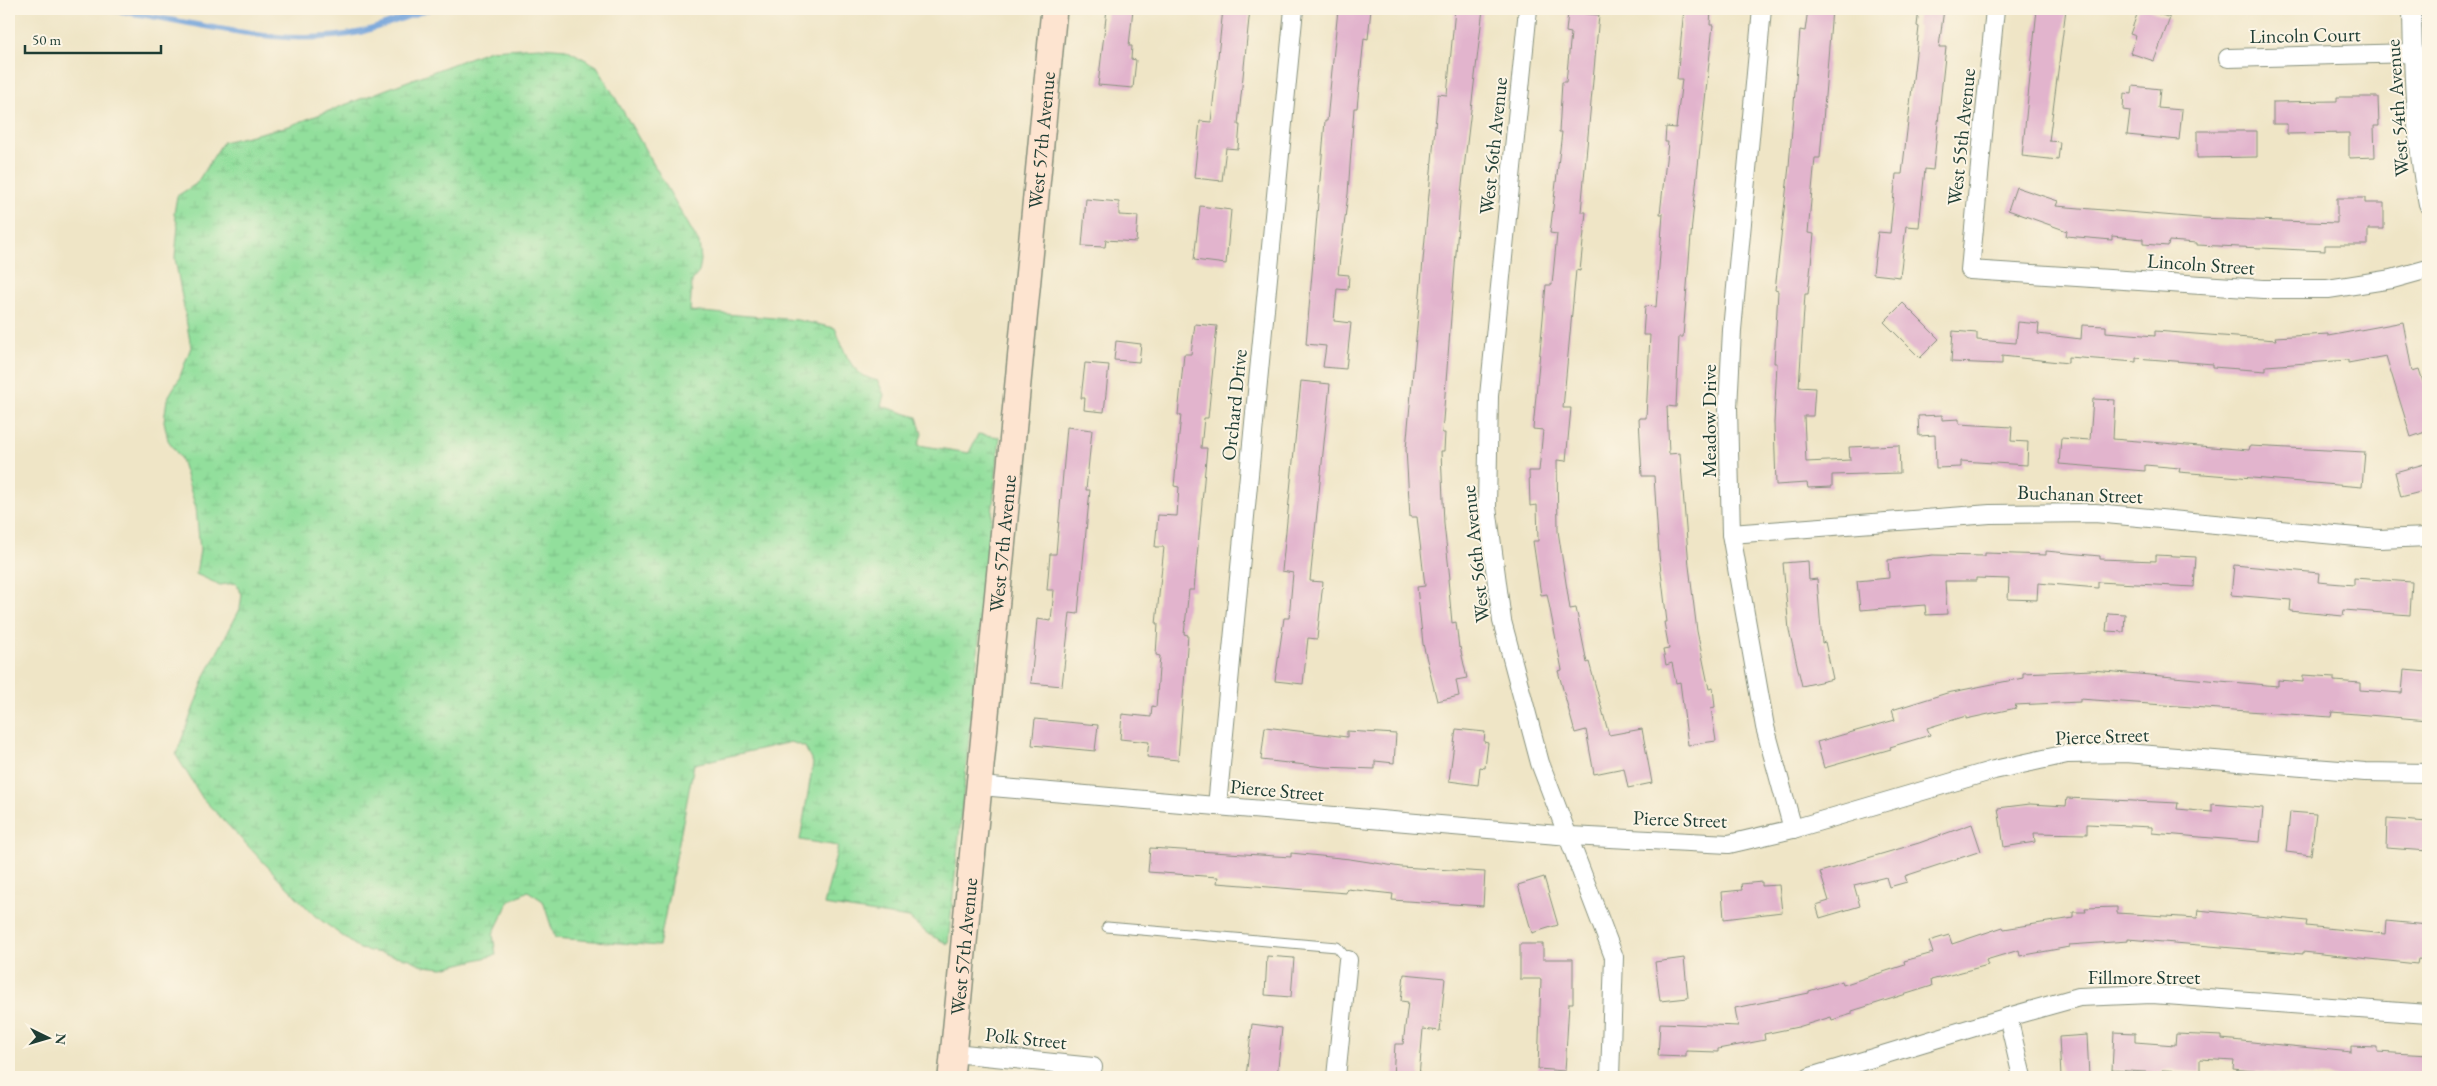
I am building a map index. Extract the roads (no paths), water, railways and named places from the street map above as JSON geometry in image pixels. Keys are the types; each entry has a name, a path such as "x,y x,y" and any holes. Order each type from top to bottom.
{"street":[{"name":"West 57th Avenue","path":"951,1077 1054,9"},
{"name":"Orchard Drive","path":"1217,806 1294,9"},
{"name":"West 56th Avenue","path":"1528,9 1489,396 1487,506 1502,621 1540,763 1570,836 1614,957 1610,1077"},
{"name":"Meadow Drive","path":"1762,9 1732,330 1728,408 1731,534 1764,727 1793,829"},
{"name":"West 55th Avenue","path":"1970,270 1995,9"},
{"name":"West 54th Avenue","path":"2412,9 2413,54 2423,179 2428,204"},
{"name":"Lincoln Court","path":"2228,58 2413,54"},
{"name":"Lincoln Street","path":"1970,270 2263,289 2328,289 2392,279 2428,269"},
{"name":"Buchanan Street","path":"1731,534 1990,514 2095,512 2379,538 2428,537"},
{"name":"Pierce Street","path":"980,786 1570,836 1729,844 1793,829 1994,770 2067,754 2126,753 2365,772 2428,773"},
{"path":"1336,1077 1348,960"},
{"name":"Fillmore Street","path":"1810,1077 2079,997 2152,994 2428,1014"},
{"path":"2008,1017 2022,1077"},
{"name":"Polk Street","path":"954,1052 1094,1067"}],"lane":[{"path":"1107,927 1337,947 1348,960"}],"waterway":[{"path":"103,9 232,31 297,38 329,37 361,32 430,9"}]}
